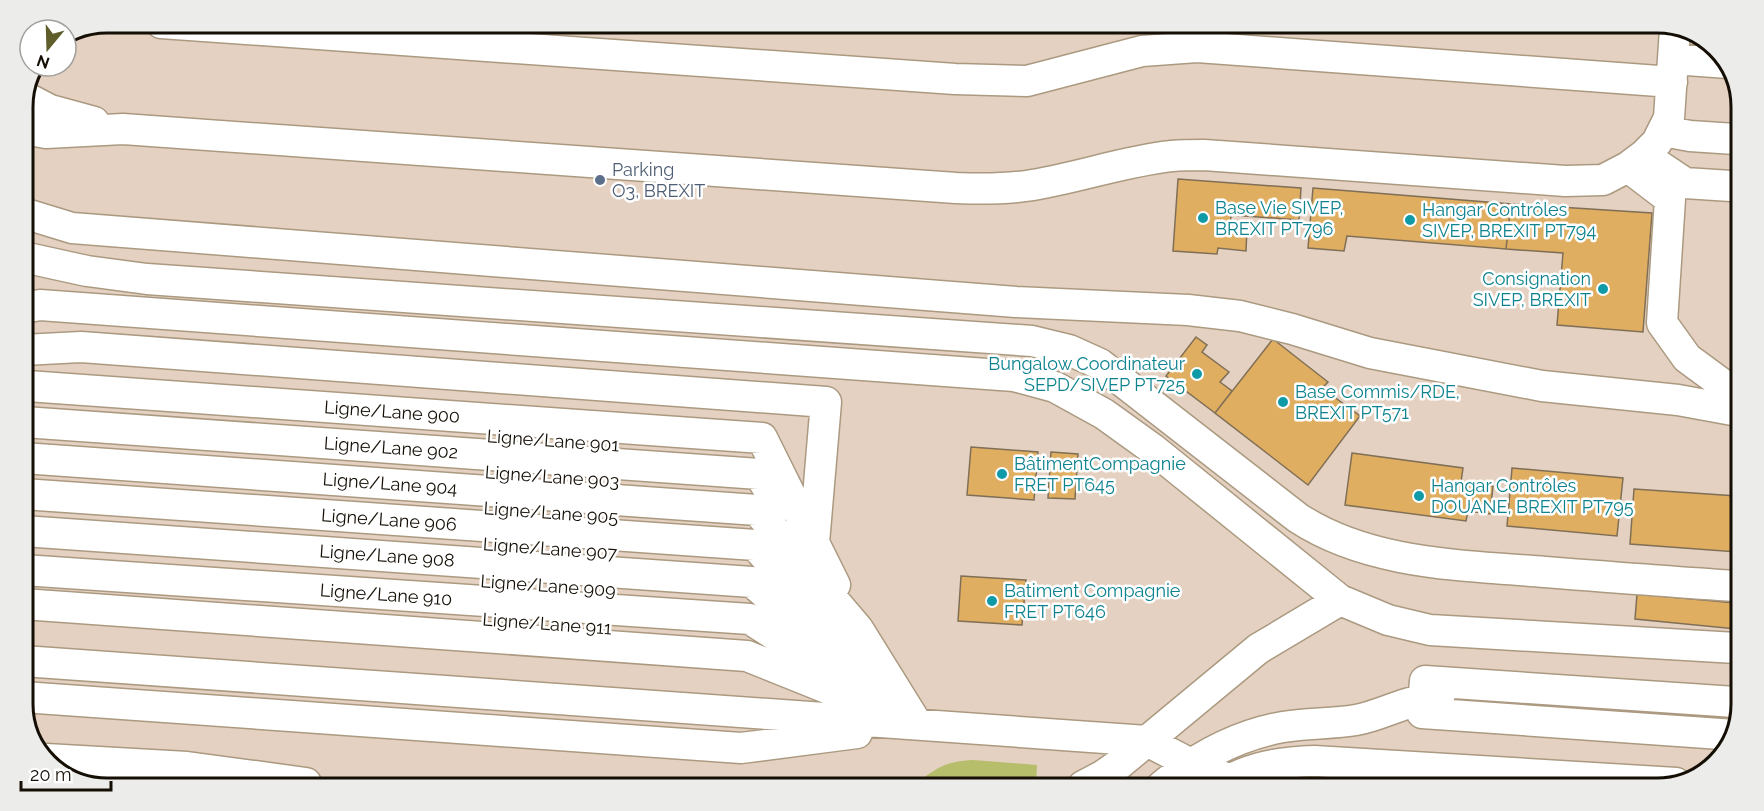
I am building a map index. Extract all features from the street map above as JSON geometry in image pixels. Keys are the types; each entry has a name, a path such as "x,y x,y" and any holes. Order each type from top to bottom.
{"lane":[{"path":"302,33 955,79 1027,81 1142,51 1197,47 1673,70 1717,64"},
{"path":"33,131 46,133 123,129 989,189 1060,180 1143,160 1172,156 1216,156 1565,182 1603,180 1636,161 1657,142 1663,131 1669,118 1675,35"},
{"path":"33,101 50,110 123,129"},
{"path":"1663,131 1689,136 1731,139"},
{"path":"1636,161 1685,183 1731,186"},
{"path":"1636,161 1670,199 1662,323 1687,358 1731,389"},
{"path":"33,216 72,228 84,229 1016,302 1188,310 1240,316 1370,352 1542,386 1678,400 1731,410"},
{"path":"33,259 114,275"},
{"path":"33,277 114,275 1032,341 1069,350 1100,364 1298,518 1345,541 1384,553 1445,564 1731,586"},
{"path":"33,306 1014,376 1055,387 1104,414 1154,450 1340,600 1388,620 1430,630 1731,648"},
{"path":"33,349 81,347 826,402 814,543 858,629 917,724"},
{"name":"Ligne/Lane 900","path":"33,388 751,592"},
{"name":"Ligne/Lane 901","path":"33,407 751,592"},
{"name":"Ligne/Lane 902","path":"33,424 751,592"},
{"name":"Ligne/Lane 903","path":"33,442 751,592"},
{"name":"Ligne/Lane 904","path":"33,460 751,592"},
{"name":"Ligne/Lane 905","path":"33,478 751,592"},
{"name":"Ligne/Lane 906","path":"33,495 751,592"},
{"name":"Ligne/Lane 907","path":"33,513 751,592"},
{"name":"Ligne/Lane 908","path":"33,532 751,592"},
{"path":"33,696 751,592 814,543"},
{"name":"Ligne/Lane 909","path":"33,550 751,592"},
{"name":"Ligne/Lane 910","path":"33,570 751,592"},
{"name":"Ligne/Lane 911","path":"33,587 751,592"},
{"path":"751,592 917,724"},
{"path":"751,592 917,724"},
{"path":"33,604 751,592 858,629"},
{"path":"33,623 751,592 858,629"},
{"path":"33,641 751,592 917,724 1147,741 1219,778"},
{"path":"33,660 751,592 917,724"},
{"path":"33,677 751,592 917,724"},
{"path":"1098,778 1147,741 1258,649 1340,600"},
{"path":"1173,778 1191,764 1229,743 1254,734 1282,727 1356,720 1423,697 1731,702"},
{"path":"1423,697 1730,719"},
{"path":"1423,697 1724,734"},
{"path":"58,760 187,767 269,778"},
{"path":"1239,778 1250,770 1272,764 1314,760 1597,778"}],"shaded area":[{"path":"107,33 1656,33 1671,34 1685,39 1706,51 1713,58 1727,84 1731,103 1731,703 1730,718 1725,732 1713,753 1706,760 1680,774 1656,778 107,778 93,777 79,772 58,760 51,753 37,727 33,708 33,103 40,78 78,78 78,40"}],"green space":[{"path":"973,760 1037,765 1036,778 924,778 943,766"}],"building":[{"name":"Base Vie SIVEP, BREXIT PT796","path":"1178,179 1301,188 1299,220 1231,215 1230,228 1247,229 1246,251 1218,248 1217,254 1173,251"},
{"name":"Hangar Contrôles SIVEP, BREXIT PT794","path":"1313,188 1511,204 1506,249 1347,236 1344,251 1308,248"},
{"name":"Consignation SIVEP, BREXIT","path":"1511,204 1652,213 1643,332 1557,325 1563,253 1506,249"},
{"name":"Bungalow Coordinateur SEPD/SIVEP PT725","path":"1196,337 1207,345 1202,352 1229,372 1220,382 1232,391 1215,413 1166,376"},
{"name":"Base Commis/RDE, BREXIT PT571","path":"1273,339 1328,382 1322,388 1360,416 1308,485 1215,413"},
{"name":"BâtimentCompagnie FRET PT645","path":"971,447 1038,452 1034,500 967,495"},
{"path":"1051,452 1078,454 1075,499 1048,498"},
{"name":"Hangar Contrôles DOUANE, BREXIT PT795","path":"1352,453 1463,468 1461,482 1493,486 1490,514 1468,511 1466,521 1345,505"},
{"path":"1512,468 1623,478 1617,536 1507,526"},
{"path":"1634,489 1731,496 1731,552 1630,544"},
{"name":"Batiment Compagnie FRET PT646","path":"961,576 1026,580 1022,625 958,621"},
{"path":"1637,594 1731,603 1731,629 1635,619"}],"place":[{"name":"Parking O3, BREXIT","path":"600,180"},
{"name":"Base Vie SIVEP, BREXIT PT796","path":"1203,218"},
{"name":"Hangar Contrôles SIVEP, BREXIT PT794","path":"1410,220"},
{"name":"Consignation SIVEP, BREXIT","path":"1603,289"},
{"name":"Bungalow Coordinateur SEPD/SIVEP PT725","path":"1197,374"},
{"name":"Base Commis/RDE, BREXIT PT571","path":"1283,402"},
{"name":"BâtimentCompagnie FRET PT645","path":"1002,474"},
{"name":"Hangar Contrôles DOUANE, BREXIT PT795","path":"1419,496"},
{"name":"Batiment Compagnie FRET PT646","path":"992,601"}]}
